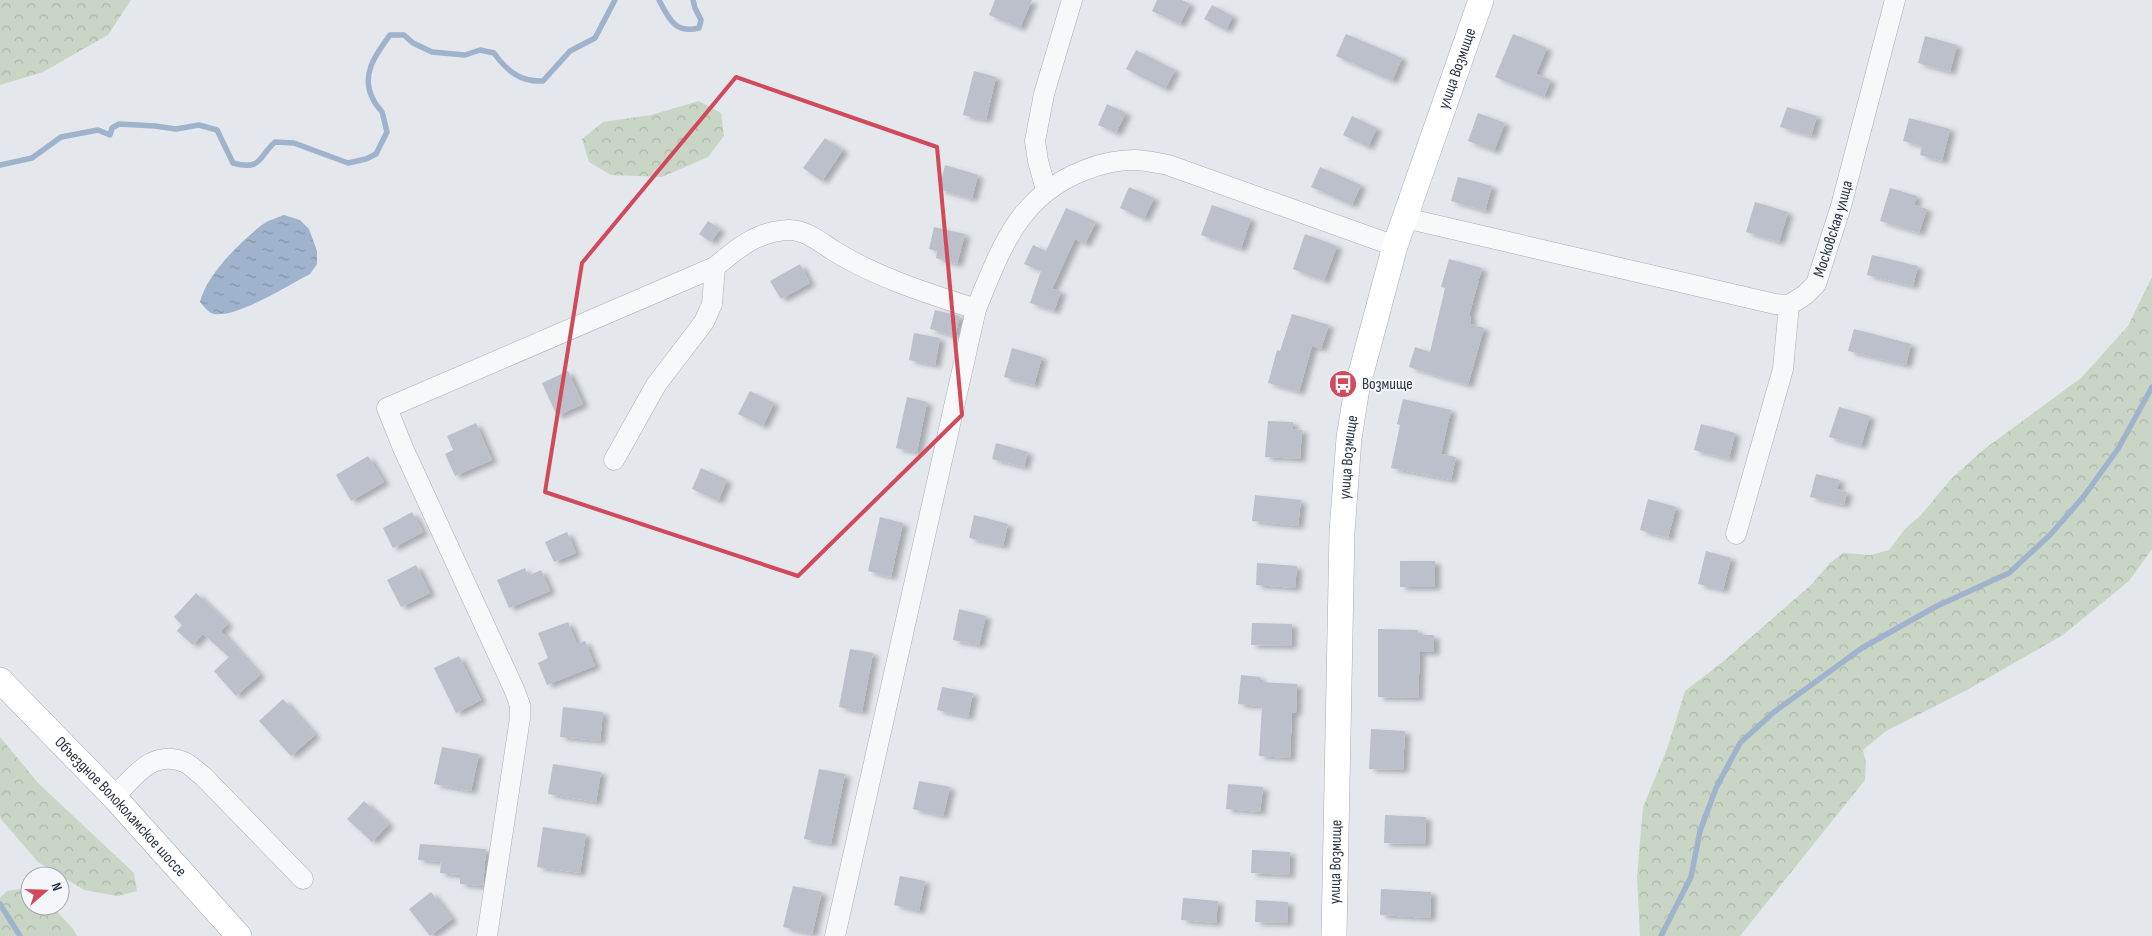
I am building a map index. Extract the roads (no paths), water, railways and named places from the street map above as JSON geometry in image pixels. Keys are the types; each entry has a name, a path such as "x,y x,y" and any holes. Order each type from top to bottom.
{"main road":[{"name":"улица Возмище","path":"1334,936 1342,532 1349,438 1357,388 1396,246 1481,0"},
{"name":"Объездное Волоколамское шоссе","path":"0,680 114,797 239,936"}],"street":[{"path":"1046,190 1038,162 1035,141 1044,94 1072,0"},
{"name":"Московская улица","path":"1789,304 1805,295 1816,284 1841,206 1895,0"},
{"path":"835,936 976,310 990,275 1014,227 1029,206 1046,190 1069,176 1100,164 1134,160 1168,165 1396,246"},
{"path":"1405,218 1775,304 1789,304 1783,369 1736,534"},
{"path":"487,936 520,718 520,705 403,448 387,408 715,267 744,243 764,234 790,230 807,234 864,268 910,287 976,310"},
{"path":"614,460 656,385 704,322 712,304 715,267"},
{"path":"114,797 151,761 165,758 185,762 203,776 303,879"}],"water":[{"path":"284,215 300,220 309,229 317,251 317,264 310,274 246,307 232,312 211,313 200,302 204,291 217,270 244,240 263,224"}],"waterway":[{"path":"0,165 32,158 61,137 98,130 110,135 112,128 119,124 176,129 199,125 217,130 233,163 242,165 255,164 275,142 294,143 348,163 366,159 376,154 387,132 382,112 373,99 368,82 371,65 390,35 404,35 413,43 432,52 465,55 480,50 494,53 515,74 527,80 543,81 570,51 595,38 615,0"},
{"path":"659,0 670,19 678,27 684,29 699,28 701,20 693,0"},
{"path":"1661,936 1691,877 1700,831 1716,788 1740,743 1774,712 1862,648 1935,607 2009,573 2050,535 2084,496 2118,449 2152,387"},
{"path":"0,904 20,936"}],"place":[{"name":"Возмище","path":"1343,384"}]}
